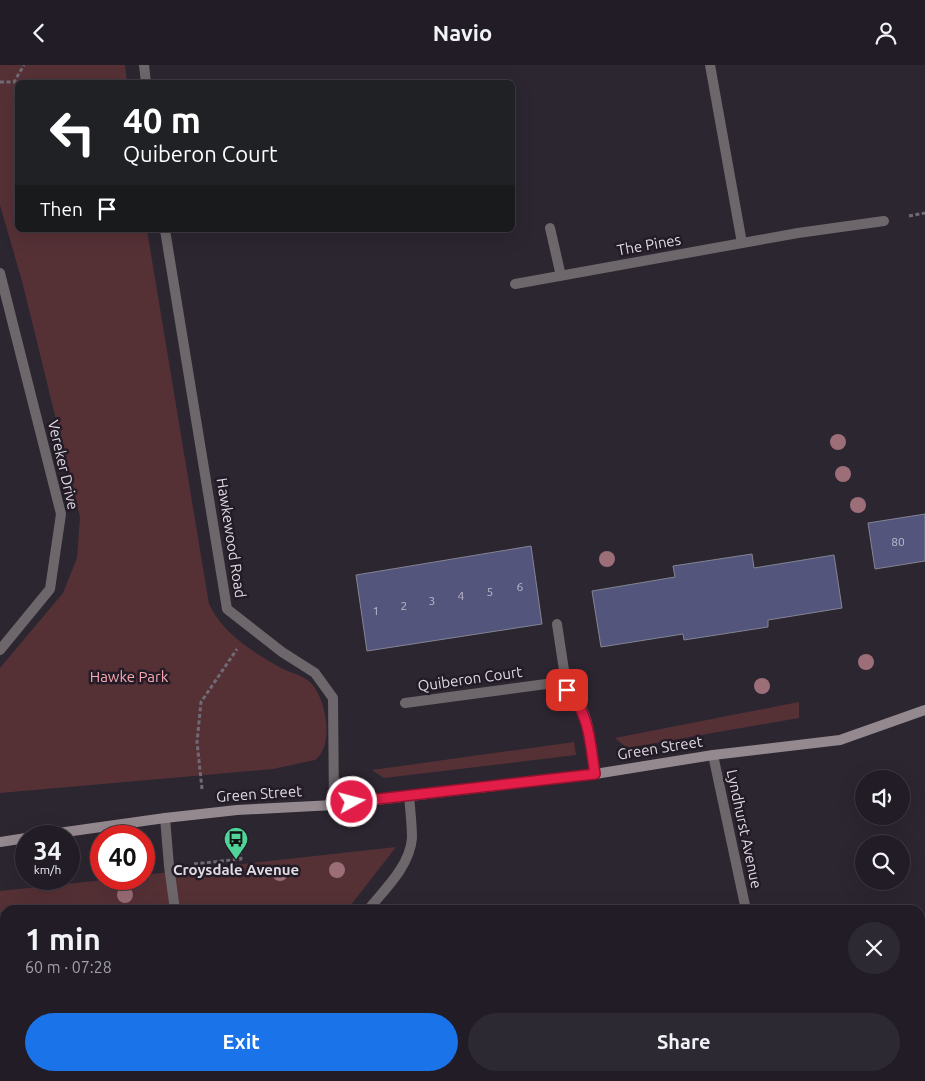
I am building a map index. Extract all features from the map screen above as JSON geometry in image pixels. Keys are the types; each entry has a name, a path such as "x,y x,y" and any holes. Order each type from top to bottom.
{"street":[{"path":"144,65 146,80"},
{"path":"710,65 742,243"},
{"name":"The Pines","path":"515,284 798,233 884,221"},
{"path":"550,228 561,276"},
{"name":"Hawkewood Road","path":"165,232 227,609 315,673 334,698 334,805"},
{"name":"Vereker Drive","path":"0,273 61,514 50,589 0,650"},
{"path":"557,625 567,690 583,710 588,727 595,774"},
{"name":"Quiberon Court","path":"405,703 546,684 567,690"},
{"name":"Green Street","path":"80,830 166,817 237,810 334,805 595,774 713,755 840,740 925,710"},
{"name":"Lyndhurst Avenue","path":"713,755 745,905"},
{"path":"372,905 396,876 407,856 412,839 409,795"},
{"path":"166,817 169,866 174,905"},
{"path":"0,842 15,840"}],"path":[{"path":"15,80 24,65"},
{"path":"0,82 14,82"},
{"path":"202,792 197,742 201,702 250,627"},
{"path":"192,865 242,859"}],"green space":[{"name":"Hawke Park","path":"0,65 125,65 127,80 15,80 15,232 147,232 209,604 222,625 240,642 272,663 305,678 316,690 324,710 326,733 325,744 315,760 273,769 0,793 0,668 63,593 77,558 80,517 22,281 0,205"},
{"path":"799,702 799,718 627,748 615,738"},
{"path":"574,742 576,755 384,778 372,770"},
{"path":"396,847 351,905 0,905 0,891 80,890 80,883 90,881 90,890 155,890 155,874"}],"building":[{"path":"925,514 925,561 875,569 868,523"},
{"path":"531,546 542,624 367,651 356,575"},
{"path":"752,554 754,568 834,555 842,608 768,620 768,627 684,640 683,634 601,647 592,591 675,577 673,566"}],"place":[{"name":"Croysdale Avenue","path":"236,860"}],"route":[{"path":"352,802 595,774 588,727 583,710 567,690"}]}
